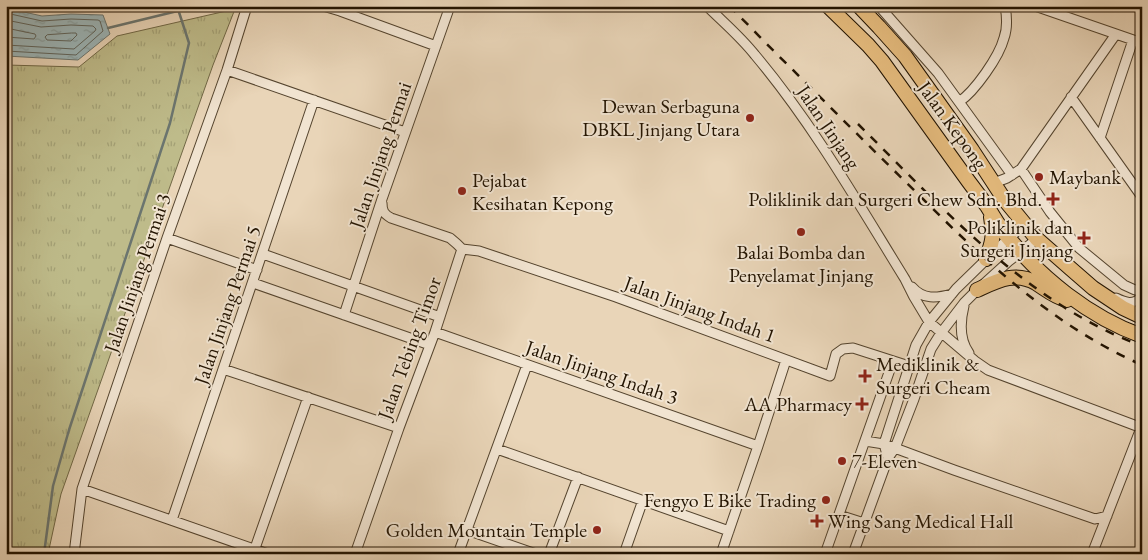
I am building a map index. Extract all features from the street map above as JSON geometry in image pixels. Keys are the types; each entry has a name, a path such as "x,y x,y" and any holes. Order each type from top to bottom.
{"main road":[{"name":"Jalan Kepong","path":"828,6 882,60 1009,239 1039,271 1079,304 1104,320 1142,336"},
{"name":"Jalan Kepong","path":"859,6 905,56 967,142 1004,199 1037,239 1093,288 1142,318"},
{"path":"986,259 993,236 991,214"},
{"path":"977,290 1000,280 1024,277 1058,298 1079,304"}],"street":[{"name":"Jalan Jinjang Permai 3","path":"74,554 82,489 167,238 227,70 247,6"},
{"path":"323,6 341,9 436,46"},
{"name":"Jalan Jinjang Permai","path":"344,315 382,199 450,6"},
{"name":"Jalan Jinjang","path":"707,6 754,54 830,158 929,322 988,370 1142,428"},
{"path":"879,6 938,73 1012,175"},
{"path":"959,102 965,98 990,66 998,52 1004,38 1007,22 1005,6"},
{"path":"1036,6 1138,42 1100,138"},
{"path":"994,183 1007,178 1021,169 1116,34"},
{"path":"227,70 405,132"},
{"path":"1072,97 1142,197"},
{"name":"Jalan Jinjang Permai 5","path":"172,520 314,100"},
{"path":"1021,169 1050,212 1079,248 1124,285 1129,288 1142,290"},
{"path":"382,199 384,214 450,238 462,249"},
{"path":"888,458 884,444 916,345 929,322 952,294 1024,224"},
{"path":"167,238 257,270"},
{"path":"853,554 888,458 895,448 914,399 931,349 964,303 1020,251 1037,239"},
{"name":"Jalan Tebing Timor","path":"355,554 435,332 462,249"},
{"name":"Jalan Jinjang Indah 1","path":"462,249 479,251 616,297 830,376 836,354 843,349 854,348 909,366"},
{"path":"263,254 440,317"},
{"name":"Jalan Jinjang","path":"905,280 917,293 930,297 952,294"},
{"path":"253,283 430,345"},
{"path":"1093,288 1124,302 1136,302 1142,298"},
{"name":"Jalan Jinjang","path":"964,303 962,340 975,361"},
{"name":"Jalan Jinjang Indah 3","path":"435,332 758,446"},
{"path":"721,554 786,360"},
{"path":"826,554 893,361"},
{"path":"458,554 527,365"},
{"path":"223,369 399,428"},
{"path":"254,551 308,397"},
{"path":"1092,554 1142,428"},
{"path":"865,441 884,444 1095,519 1107,516"},
{"path":"497,449 729,530"},
{"path":"549,554 578,477"},
{"path":"82,489 254,551 268,554"},
{"path":"624,554 643,500"},
{"path":"839,514 864,523"},
{"path":"467,530 536,554"}],"green space":[{"path":"24,6 99,6 101,8 44,9"},
{"path":"235,9 213,65 61,494 48,554 6,554 6,65 79,67 117,36"}],"water":[{"path":"6,8 42,16 71,14 103,15 110,34 78,60 6,56"}],"waterway":[{"path":"44,554 53,486 69,430 170,123 189,43 177,6"},
{"path":"108,28 198,6"}],"railway":[{"path":"729,6 943,219 995,267 1049,311 1109,349 1142,365"},
{"path":"858,124 955,220 1024,279 1061,305 1100,328 1142,346"}],"place":[{"name":"Dewan Serbaguna DBKL Jinjang Utara","path":"750,118"},
{"name":"Maybank","path":"1039,177"},
{"name":"Pejabat Kesihatan Kepong","path":"462,191"},
{"name":"Poliklinik dan Surgeri Chew Sdn. Bhd.","path":"1053,199"},
{"name":"Balai Bomba dan Penyelamat Jinjang","path":"801,232"},
{"name":"Poliklinik dan Surgeri Jinjang","path":"1084,238"},
{"name":"Mediklinik & Surgeri Cheam","path":"865,376"},
{"name":"AA Pharmacy","path":"862,404"},
{"name":"7-Eleven","path":"842,461"},
{"name":"Fengyo E Bike Trading","path":"826,500"},
{"name":"Wing Sang Medical Hall","path":"817,521"},
{"name":"Golden Mountain Temple","path":"597,530"}]}
